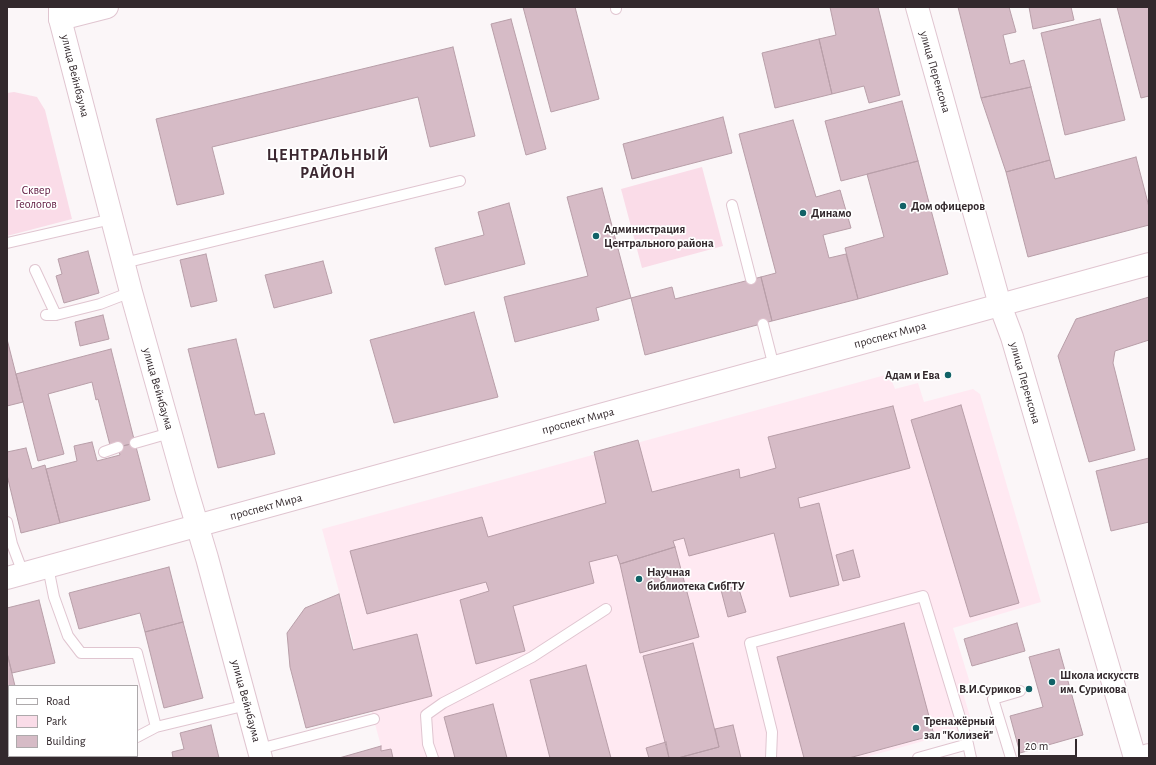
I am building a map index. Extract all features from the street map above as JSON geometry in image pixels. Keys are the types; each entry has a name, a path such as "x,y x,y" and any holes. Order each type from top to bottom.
{"main road":[{"path":"58,11 107,7"},
{"name":"улица Перенсона","path":"917,7 1000,305 1012,337 1135,758"},
{"name":"улица Вейнбаума","path":"58,11 131,292 170,433 207,558 260,754"},
{"name":"проспект Мира","path":"15,576 1149,264"},
{"path":"1139,758 1149,755"}],"lane":[{"path":"124,263 460,181"},
{"path":"732,205 751,279"},
{"path":"7,243 112,219"},
{"path":"35,270 51,315 100,304 131,292"},
{"path":"763,324 774,367"},
{"path":"135,443 170,433"},
{"path":"104,452 118,447"},
{"path":"7,522 12,544 15,576"},
{"path":"48,567 54,597 68,636 81,653 137,653 156,727"},
{"path":"771,758 772,732 750,643 923,596 971,758"},
{"path":"433,758 428,744 426,715 443,703 532,657 606,609"},
{"path":"1011,758 993,699 1020,691"},
{"path":"138,736 156,727 247,705"},
{"path":"260,754 374,719"},
{"path":"918,758 968,744"}],"shaded area":[{"path":"889,374 895,389 918,383 924,402 973,389 980,394 1041,602 953,628 970,683 961,686 973,727 863,758 339,758 381,746 322,529"}],"green space":[{"name":"Сквер Геологов","path":"14,92 37,97 45,110 72,219 7,236 7,93"},
{"path":"702,167 723,246 642,268 621,189"}],"building":[{"path":"523,7 575,7 599,99 551,112"},
{"path":"830,7 878,7 900,95 869,103 864,86 832,94 819,39 836,35"},
{"path":"958,7 1009,7 1016,32 1003,35 1010,64 1024,60 1031,87 981,98"},
{"path":"1029,7 1071,7 1074,20 1033,29"},
{"path":"1117,7 1149,7 1149,96 1141,98"},
{"path":"511,19 546,149 526,155 491,24"},
{"path":"1100,19 1125,120 1065,135 1041,33"},
{"path":"819,39 832,94 775,108 762,53"},
{"path":"453,47 475,136 430,147 418,97 212,147 224,194 177,205 156,119"},
{"path":"1031,87 1050,160 1006,172 981,98"},
{"path":"902,101 918,161 841,181 825,121"},
{"path":"723,117 732,153 632,179 623,144"},
{"name":"Динамо","path":"793,120 816,197 840,190 851,228 823,235 829,258 846,254 858,299 772,321 761,277 776,273 739,134"},
{"path":"1136,157 1149,207 1149,225 1028,257 1006,172 1050,160 1055,179"},
{"name":"Дом офицеров","path":"918,161 948,274 858,299 845,248 884,237 867,174"},
{"name":"Администрация Центрального района","path":"602,188 631,298 596,308 599,320 515,342 504,297 588,276 567,197"},
{"path":"509,203 525,264 445,285 435,248 484,235 478,212"},
{"path":"88,251 99,293 64,303 56,276 62,274 58,259"},
{"path":"206,254 217,301 191,307 180,260"},
{"path":"323,261 332,293 274,308 265,275"},
{"path":"761,277 772,321 645,355 631,298 672,287 675,299"},
{"path":"1149,297 1149,340 1115,351 1113,363 1135,450 1089,462 1058,356 1076,319"},
{"path":"474,312 498,397 394,423 370,340"},
{"path":"103,315 109,339 80,346 75,322"},
{"path":"7,339 23,402 7,406"},
{"path":"236,339 255,415 264,413 275,454 218,468 188,349"},
{"path":"111,349 135,443 111,449 92,382 48,394 64,454 38,461 16,374"},
{"path":"961,405 1019,603 970,617 911,420"},
{"path":"893,406 910,468 798,498 800,508 819,503 839,585 790,597 774,533 689,556 684,538 673,541 675,547 620,564 617,555 589,562 594,583 513,606 525,651 476,664 460,600 489,591 486,582 367,614 350,551 482,517 488,537 606,503 594,452 638,440 652,492 739,469 740,478 776,468 768,437"},
{"path":"92,442 97,461 120,455 118,447 135,443 150,500 60,523 46,469 77,461 74,446"},
{"path":"26,448 32,469 45,465 60,523 21,533 7,475 7,452"},
{"path":"1149,458 1149,522 1111,531 1096,471"},
{"path":"675,547 699,637 640,653 620,564"},
{"path":"853,550 860,577 843,581 836,555"},
{"path":"169,567 183,622 145,632 140,613 79,629 69,593"},
{"path":"738,586 746,612 728,617 721,590"},
{"path":"339,594 353,650 417,634 432,696 306,728 290,667 287,633 305,608"},
{"path":"39,600 55,663 12,673 7,653 7,608"},
{"path":"183,622 203,698 164,708 145,632"},
{"path":"904,623 934,735 849,758 804,758 777,657"},
{"path":"1017,623 1025,651 972,666 964,639"},
{"path":"693,643 719,747 678,758 669,758 643,656"},
{"name":"Школа искусств им. Сурикова","path":"1059,649 1083,735 1020,753 1010,716 1043,707 1029,657"},
{"path":"7,653 15,685 8,685 7,694"},
{"path":"586,665 611,758 550,758 530,680"},
{"path":"493,704 507,758 455,758 444,717"},
{"path":"211,725 219,758 173,758 172,752 184,749 180,733"},
{"path":"733,725 741,758 678,758 719,747 715,729"},
{"path":"666,742 669,758 649,758 646,748"},
{"path":"381,746 381,751 391,749 393,758 339,758"}],"place":[{"name":"Дом офицеров","path":"903,206"},
{"name":"Динамо","path":"803,213"},
{"name":"Администрация Центрального района","path":"596,236"},
{"name":"Адам и Ева","path":"948,375"},
{"name":"Научная библиотека СибГТУ","path":"639,579"},
{"name":"Школа искусств им. Сурикова","path":"1052,682"},
{"name":"В.И.Суриков","path":"1029,689"},
{"name":"Тренажёрный зал \"Колизей\"","path":"916,728"}],"district":[{"name":"ЦЕНТРАЛЬНЫЙ РАЙОН","path":"328,164"}]}
